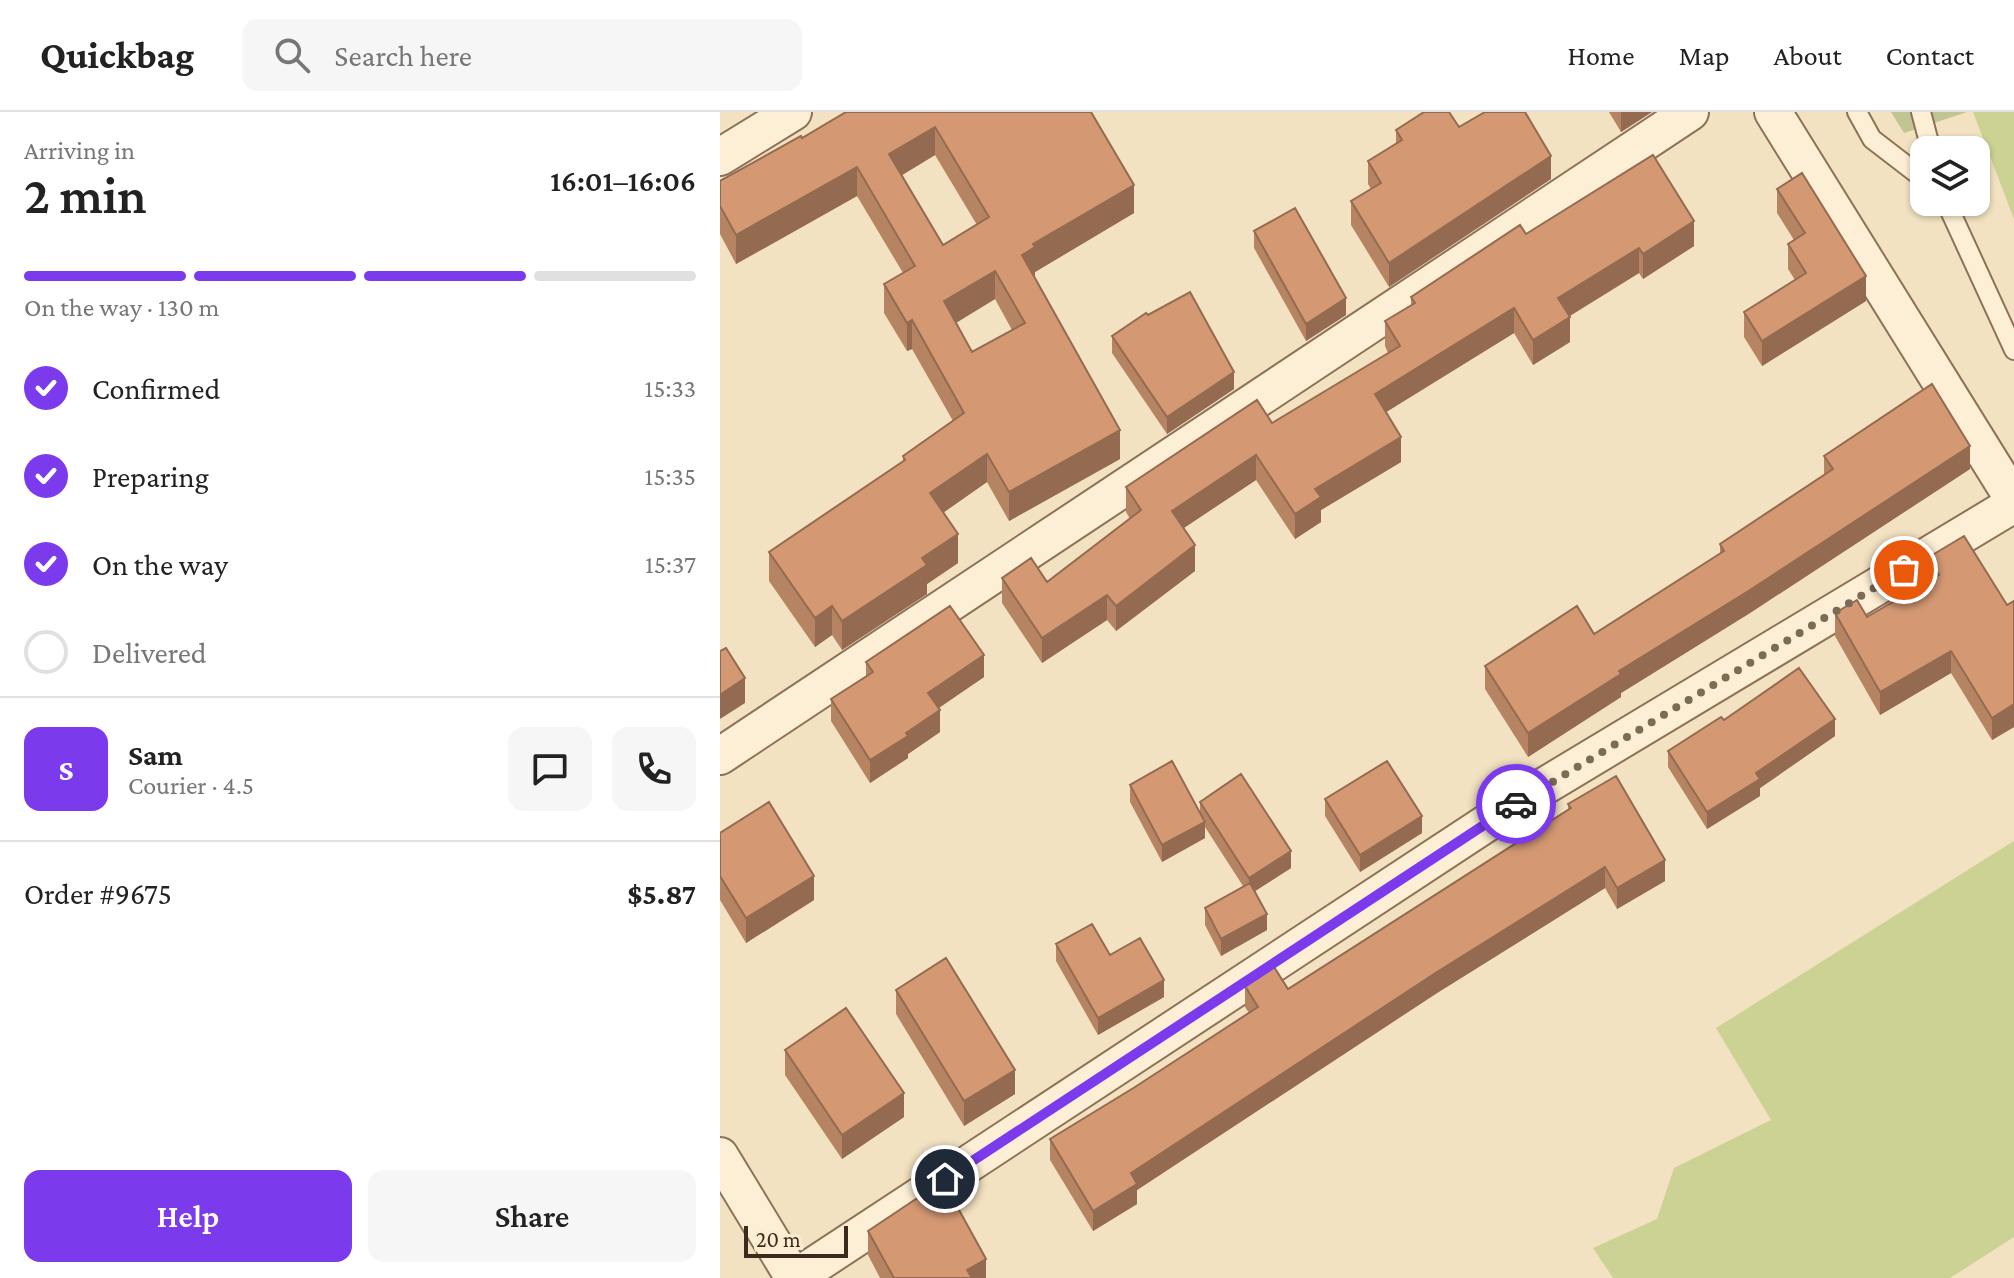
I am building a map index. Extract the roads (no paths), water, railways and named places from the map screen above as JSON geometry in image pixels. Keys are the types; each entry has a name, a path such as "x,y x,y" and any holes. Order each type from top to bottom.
{"street":[{"path":"720,157 793,112"},
{"path":"720,756 1690,112"},
{"path":"720,1156 794,1278 1528,796 2007,516 1773,112"}],"lane":[{"path":"1857,112 1872,139 1910,168"},
{"path":"1921,112 1927,136"},
{"path":"1952,216 2014,350"}]}
